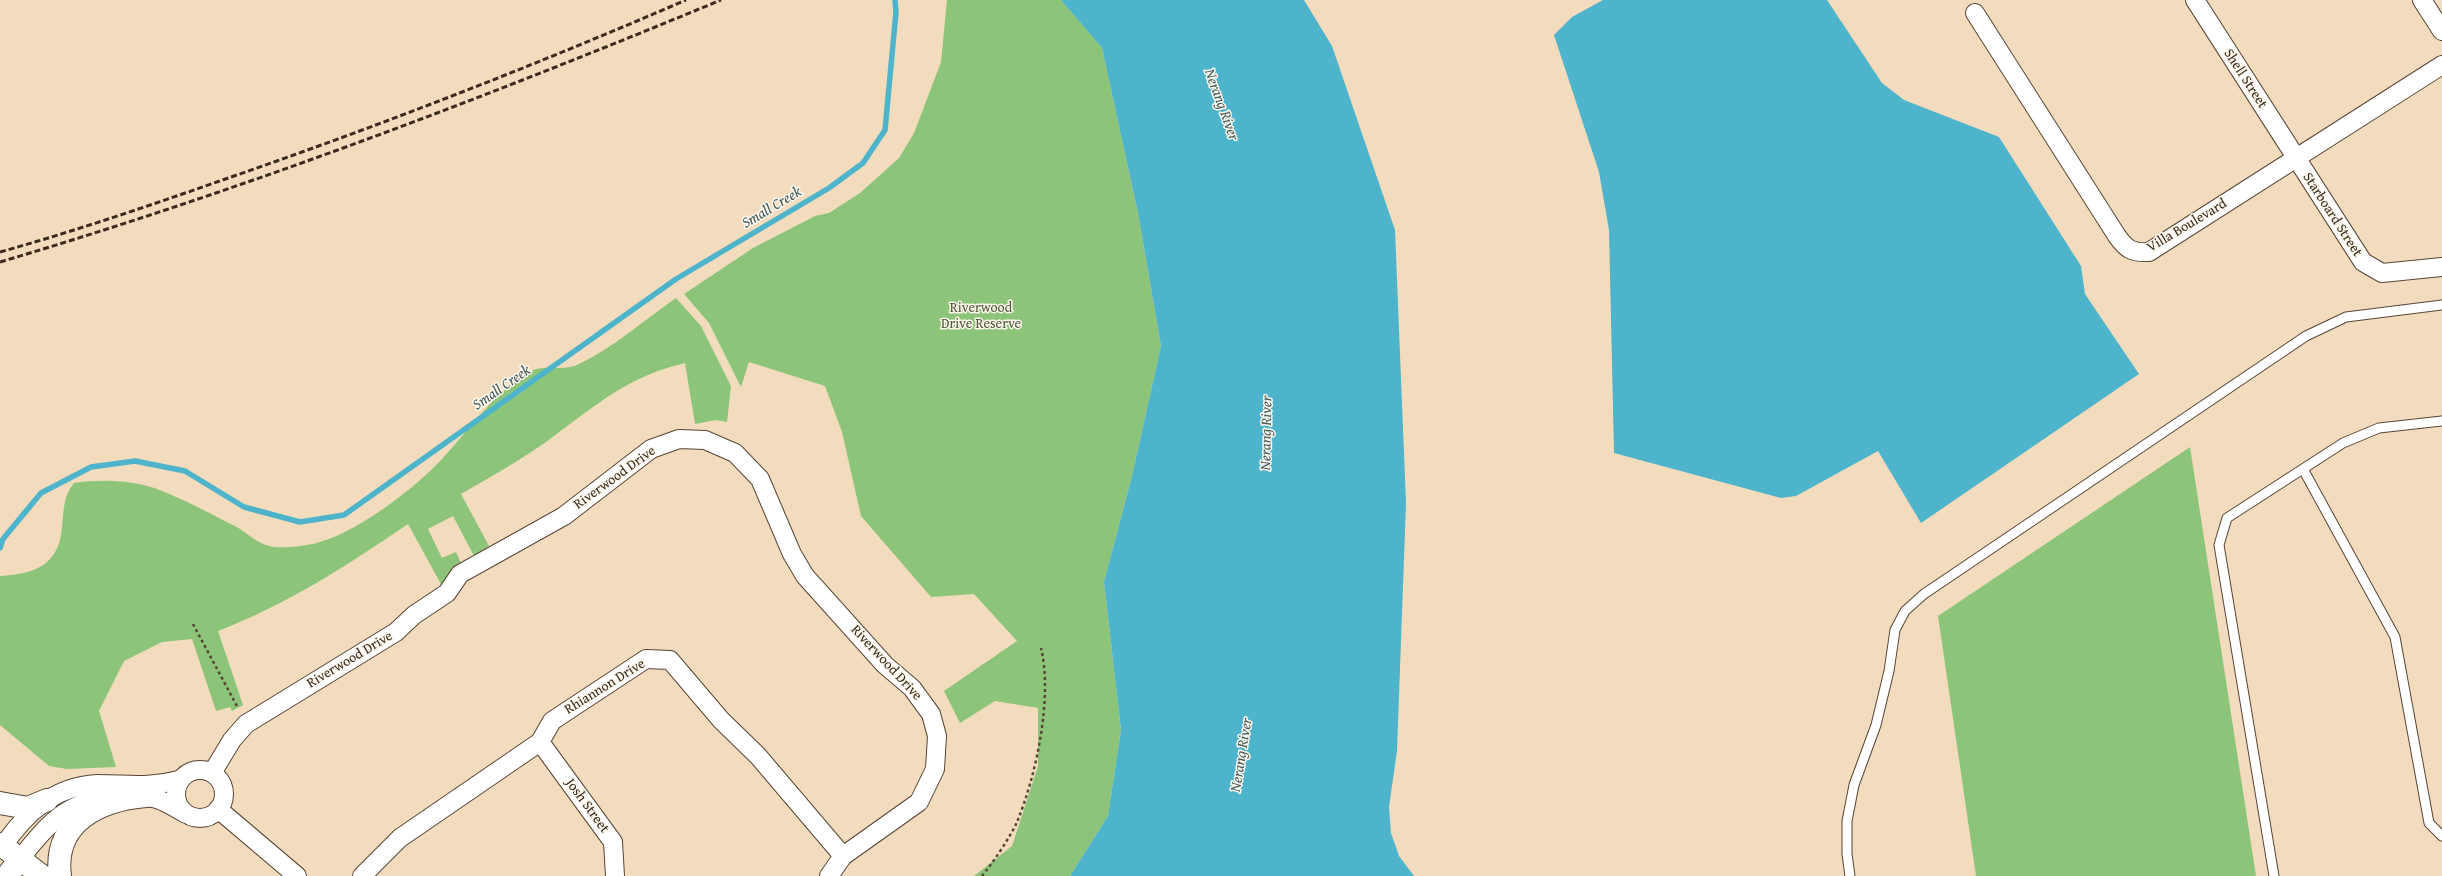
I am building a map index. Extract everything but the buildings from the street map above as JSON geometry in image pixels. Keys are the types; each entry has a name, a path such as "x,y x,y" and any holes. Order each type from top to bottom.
{"main road":[{"path":"60,876 61,846 67,832 76,821 112,802 146,796"},
{"path":"0,803 28,808 47,800"},
{"path":"6,855 42,876"}],"street":[{"name":"Shell Street","path":"2195,0 2296,158"},
{"path":"2422,0 2442,31"},
{"name":"Villa Boulevard","path":"1975,14 2125,248 2136,253 2149,252 2442,65"},
{"name":"Starboard Street","path":"2296,158 2362,262 2382,273 2442,267"},
{"name":"Riverwood Drive","path":"212,773 232,740 246,724 396,632 414,616 447,593 460,574 564,516 651,449 679,439 705,440 735,454 760,479 792,554 805,576 885,665 912,688 930,714 936,736 935,769 919,802 843,856 829,876"},
{"name":"Rhiannon Drive","path":"362,876 400,838 540,742 552,721 646,659 670,660 721,720 758,756 843,856"},
{"name":"Josh Street","path":"540,742 613,842 615,876"},
{"path":"6,855 70,808 87,801 108,797 146,796 160,799 186,814 201,818 209,816 218,810 224,797 223,788 219,779 212,773 204,770 194,770 186,773 179,780 175,791 176,799 180,809 186,814"},
{"path":"6,855 24,818 47,800 84,786 154,786 179,780"},
{"path":"218,810 297,876"}],"lane":[{"path":"1850,876 1847,854 1847,821 1854,785 1876,725 1889,671 1896,630 1905,610 1924,594 2306,336 2346,317 2442,305"},
{"path":"2274,876 2219,545 2227,518 2343,443 2379,428 2442,422"},
{"path":"2303,469 2395,637 2429,823 2442,836"}],"path":[{"path":"193,624 246,724"},
{"path":"982,876 1016,824 1033,773 1041,727 1046,666 1042,648"}],"green space":[{"name":"Riverwood Drive Reserve","path":"947,0 1061,0 1102,48 1138,213 1161,346 1132,476 1104,582 1121,730 1108,816 1070,876 974,876 1012,846 1038,766 1038,708 995,701 960,723 944,691 1017,641 974,594 931,597 861,516 842,432 825,386 749,362 741,387 709,323 684,294 753,248 815,216 829,213 860,193 899,158 914,133 941,62"},
{"path":"676,298 701,326 731,386 727,422 716,420 695,424 685,363 646,376 629,384 597,404 528,454 461,494 489,546 474,556 453,516 428,529 442,558 456,552 461,563 456,565 442,586 408,524 363,554 292,597 243,621 218,631 243,705 232,711 230,707 216,711 192,639 162,642 124,661 99,711 116,767 67,769 49,766 0,725 0,576 24,573 34,570 50,559 56,551 60,540 66,498 74,483 113,481 151,487 204,510 235,526 259,542 269,546 292,547 320,542 369,519 417,483 442,459 482,412 504,390 529,372 541,368 565,368 577,365 603,351"},
{"path":"2190,447 2256,876 1976,876 1938,616"}],"water":[{"name":"Nerang River","path":"1061,0 1304,0 1332,46 1395,230 1406,503 1397,751 1389,807 1391,833 1399,856 1414,876 1070,876 1108,816 1121,730 1104,582 1132,476 1161,346 1138,213 1102,48"},
{"path":"1603,0 1827,0 1882,83 1904,100 1999,137 2081,266 2085,294 2139,374 1921,523 1878,451 1796,496 1781,498 1614,453 1609,230 1599,172 1554,35 1572,17"}],"waterway":[{"name":"Small Creek","path":"0,548 3,539 41,493 91,467 135,461 185,471 244,507 300,522 344,515 676,279 829,188 863,163 885,130 896,12 895,0"}],"railway":[{"path":"0,252 59,235 147,206 291,156 518,70 686,0"},
{"path":"0,262 92,234 274,173 454,107 721,0"}]}
